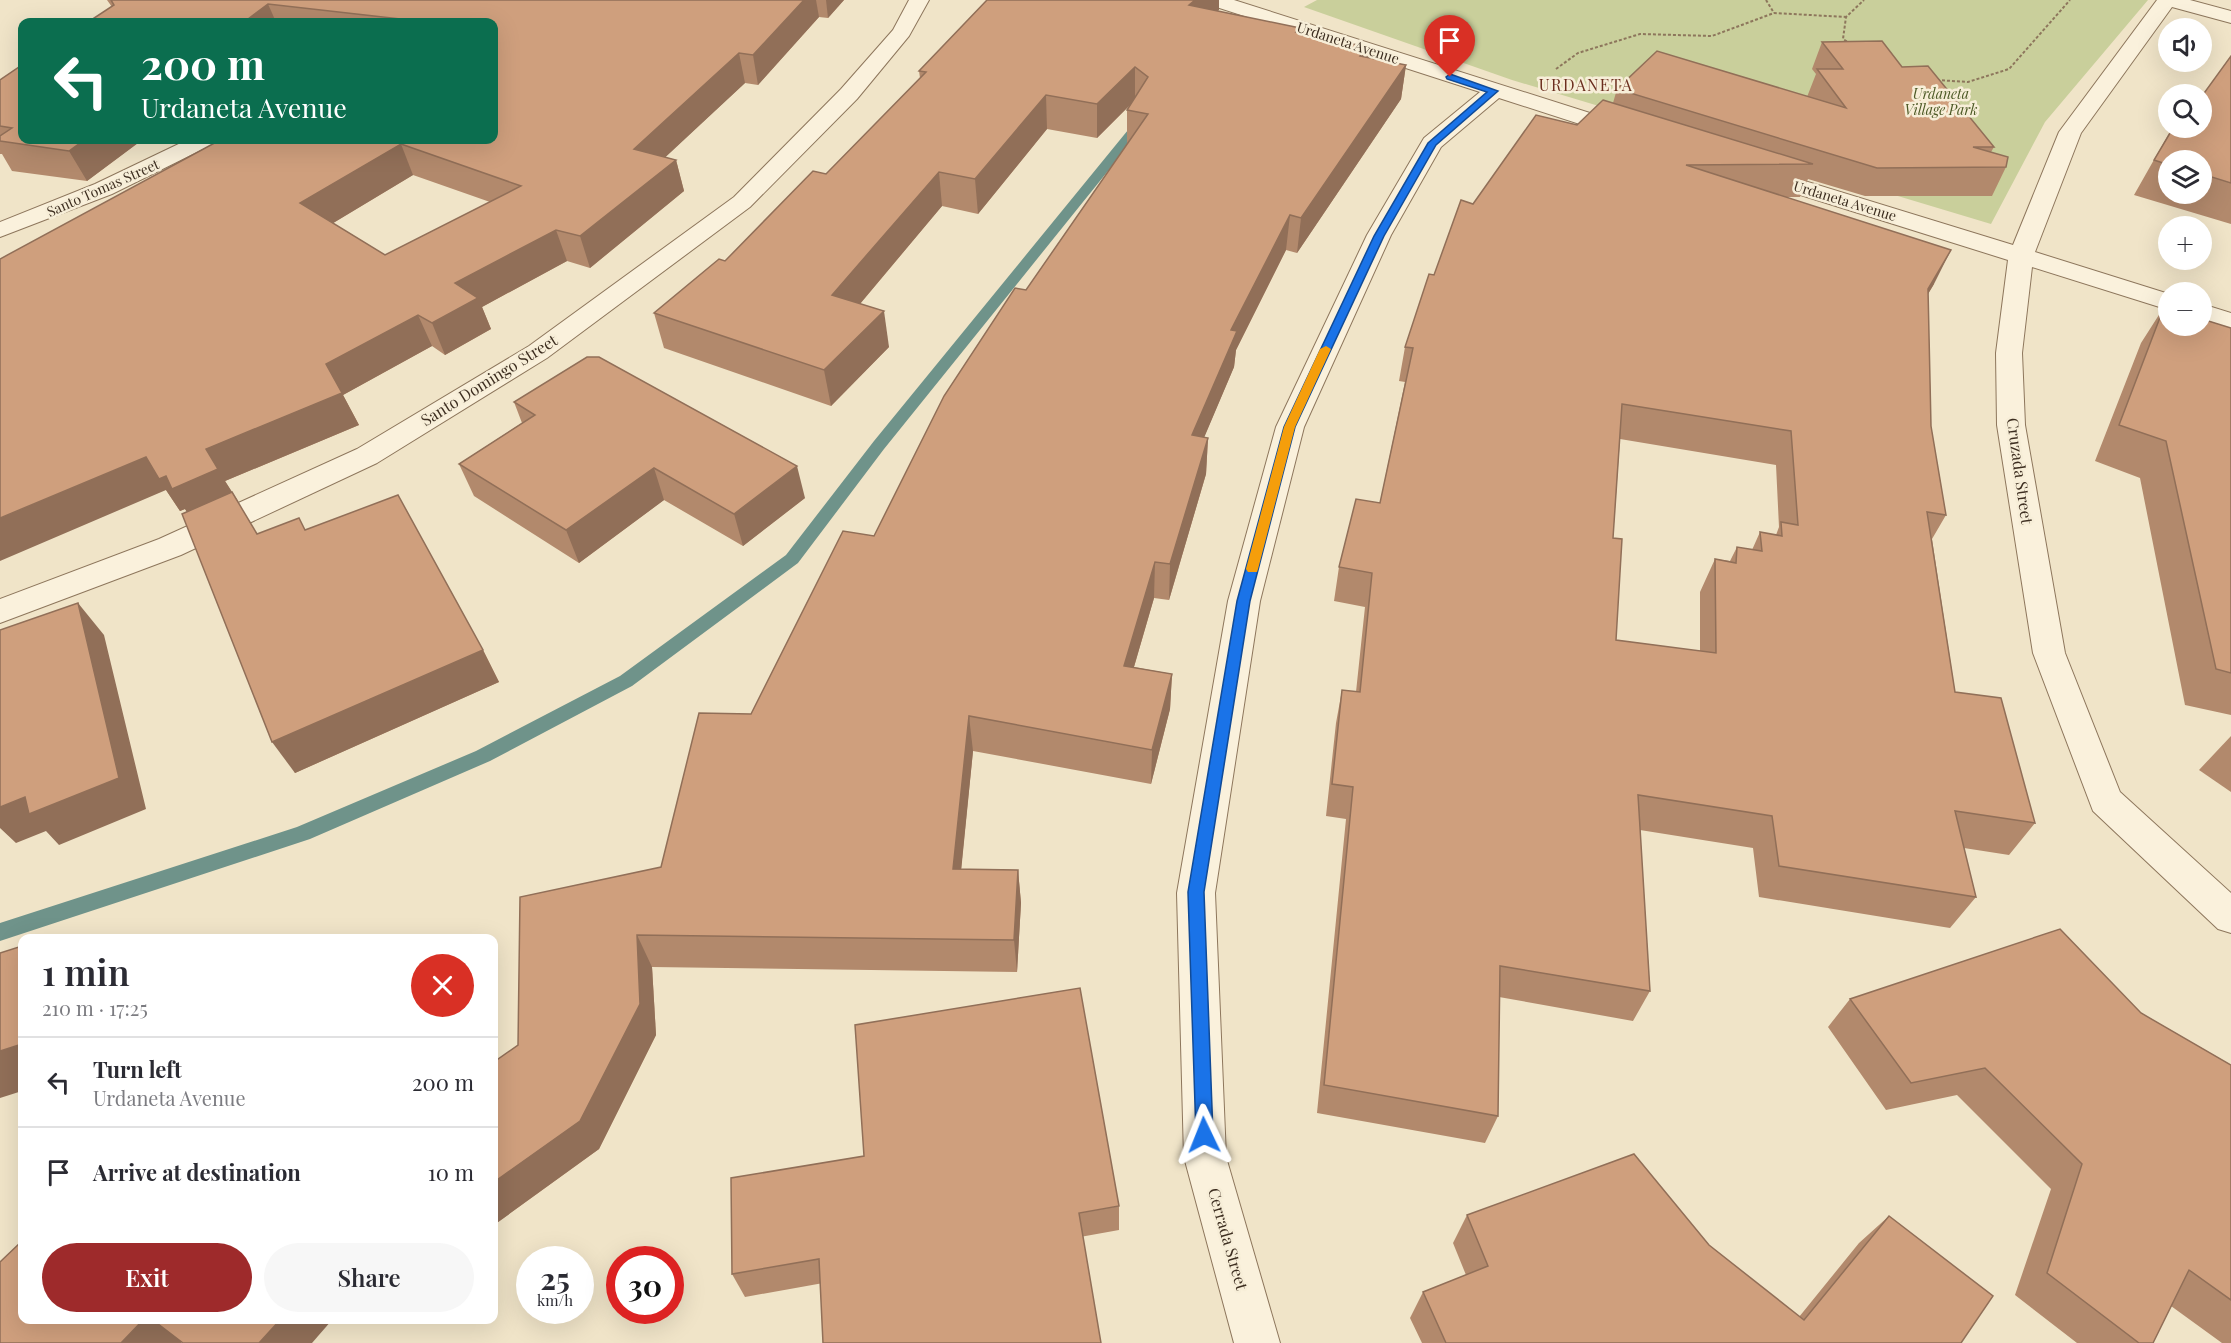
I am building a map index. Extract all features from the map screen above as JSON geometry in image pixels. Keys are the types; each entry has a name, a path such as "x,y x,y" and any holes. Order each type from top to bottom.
{"street":[{"name":"Santo Domingo Street","path":"0,611 170,547 366,456 538,352 742,202 849,94 902,32 919,0"},
{"name":"Urdaneta Avenue","path":"1214,0 1651,140"},
{"path":"2167,0 2231,17"},
{"name":"Cruzada Street","path":"2167,0 2070,132 2043,196 2021,256 2009,353 2011,425 2049,653 2106,801 2231,916"},
{"name":"Cerrada Street","path":"1257,1343 1205,1157 1196,892 1244,601 1290,427 1379,236 1432,143 1494,91"},
{"name":"Santo Tomas Street","path":"0,230 80,201 196,144"},
{"name":"Urdaneta Avenue","path":"1741,168 2158,299"},
{"path":"2212,315 2231,321"}],"path":[{"path":"1766,0 1774,13"},
{"path":"1852,45 1844,39 1846,17 1864,0"},
{"path":"1929,80 1968,82 2009,69 2070,0"},
{"path":"1550,74 1578,52 1640,34 1712,36 1774,13 1846,17"}],"green space":[{"name":"Urdaneta Village Park","path":"1317,0 2148,0 2045,122 1991,224 1512,80 1304,7"}],"building":[{"path":"111,0 804,0 753,55 739,53 634,149 676,160 580,236 556,230 455,283 478,298 432,323 418,315 326,364 342,393 206,449 218,469 172,489 166,476 159,479 146,457 0,518 0,259 213,144 401,144 498,144 498,18 392,18 268,4 249,18 94,18 114,5","holes":["401,144 521,186 385,255 300,203"]},
{"path":"987,0 1195,0 1189,5 1300,28 1296,32 1367,47 1360,56 1406,65 1301,218 1290,215 1231,330 1237,331 1192,435 1208,438 1170,564 1155,562 1124,666 1172,674 1152,750 969,716 953,869 1018,870 1014,940 637,935 640,1004 580,1121 498,1179 498,1059 518,1045 520,897 661,867 699,713 751,714 843,531 874,536 944,396 1015,288 1026,290 1148,114 1127,110 1148,77 1135,67 1097,104 1046,95 975,179 939,172 832,295 884,311 824,370 654,313 719,259 725,261 813,171 826,174 926,72 919,71"},
{"path":"1882,41 1902,67 1928,66 1994,147 1973,147 2008,157 2006,167 1877,168 1617,89 1657,51 1846,108 1817,69 1843,69 1822,42"},
{"path":"2231,56 2231,183 2212,177 2212,150 2160,150 2167,138 2212,138 2211,84"},
{"path":"18,68 18,144 0,141 0,136 12,128 0,126 0,80"},
{"path":"1603,100 1813,164 1686,165 1951,250 1928,289 1931,426 1946,515 1927,512 1955,692 2001,698 2035,823 1955,811 1976,897 1779,866 1772,816 1638,795 1650,991 1500,966 1498,1116 1324,1085 1353,787 1332,784 1342,690 1360,692 1372,573 1339,567 1356,499 1380,503 1413,348 1405,347 1429,274 1434,275 1461,200 1473,204 1536,115 1577,125","holes":["1622,404 1791,431 1798,525 1781,522 1782,536 1760,532 1762,551 1737,547 1736,563 1715,559 1716,653 1616,640 1622,539 1613,538"]},
{"path":"21,144 79,144 69,151"},
{"path":"2212,322 2231,328 2231,673 2216,669 2166,441 2119,425 2158,323 2158,336 2212,336"},
{"path":"587,357 599,357 797,466 734,514 654,468 566,530 459,464 535,415 514,402"},
{"path":"232,492 257,534 299,518 305,530 398,495 483,650 272,742 182,514"},
{"path":"78,603 119,778 29,814 25,797 0,807 0,630"},
{"path":"2060,929 2141,1013 2231,1065 2231,1300 2189,1270 2153,1343 2139,1343 2047,1273 2082,1164 1985,1068 1911,1083 1850,999"},
{"path":"18,947 18,1045 0,1051 0,953"},
{"path":"1080,988 1119,1206 1079,1213 1101,1343 823,1343 819,1259 732,1274 731,1178 864,1156 855,1025"},
{"path":"1634,1154 1709,1245 1804,1320 1889,1216 1993,1296 1961,1343 1446,1343 1423,1292 1488,1266 1467,1215"},
{"path":"18,1245 18,1324 139,1324 121,1343 0,1343 0,1262"},
{"path":"158,1324 276,1324 259,1343 183,1343"}],"waterway":[{"path":"0,932 303,833 483,756 626,681 792,559 879,445 1141,122"}],"slow traffic":[{"path":"1252,569 1290,427 1326,349"}],"district":[{"name":"URDANETA","path":"1586,85"}],"route":[{"path":"1204,1135 1196,892 1244,601 1290,427 1379,236 1432,143 1494,91 1450,77"}]}
